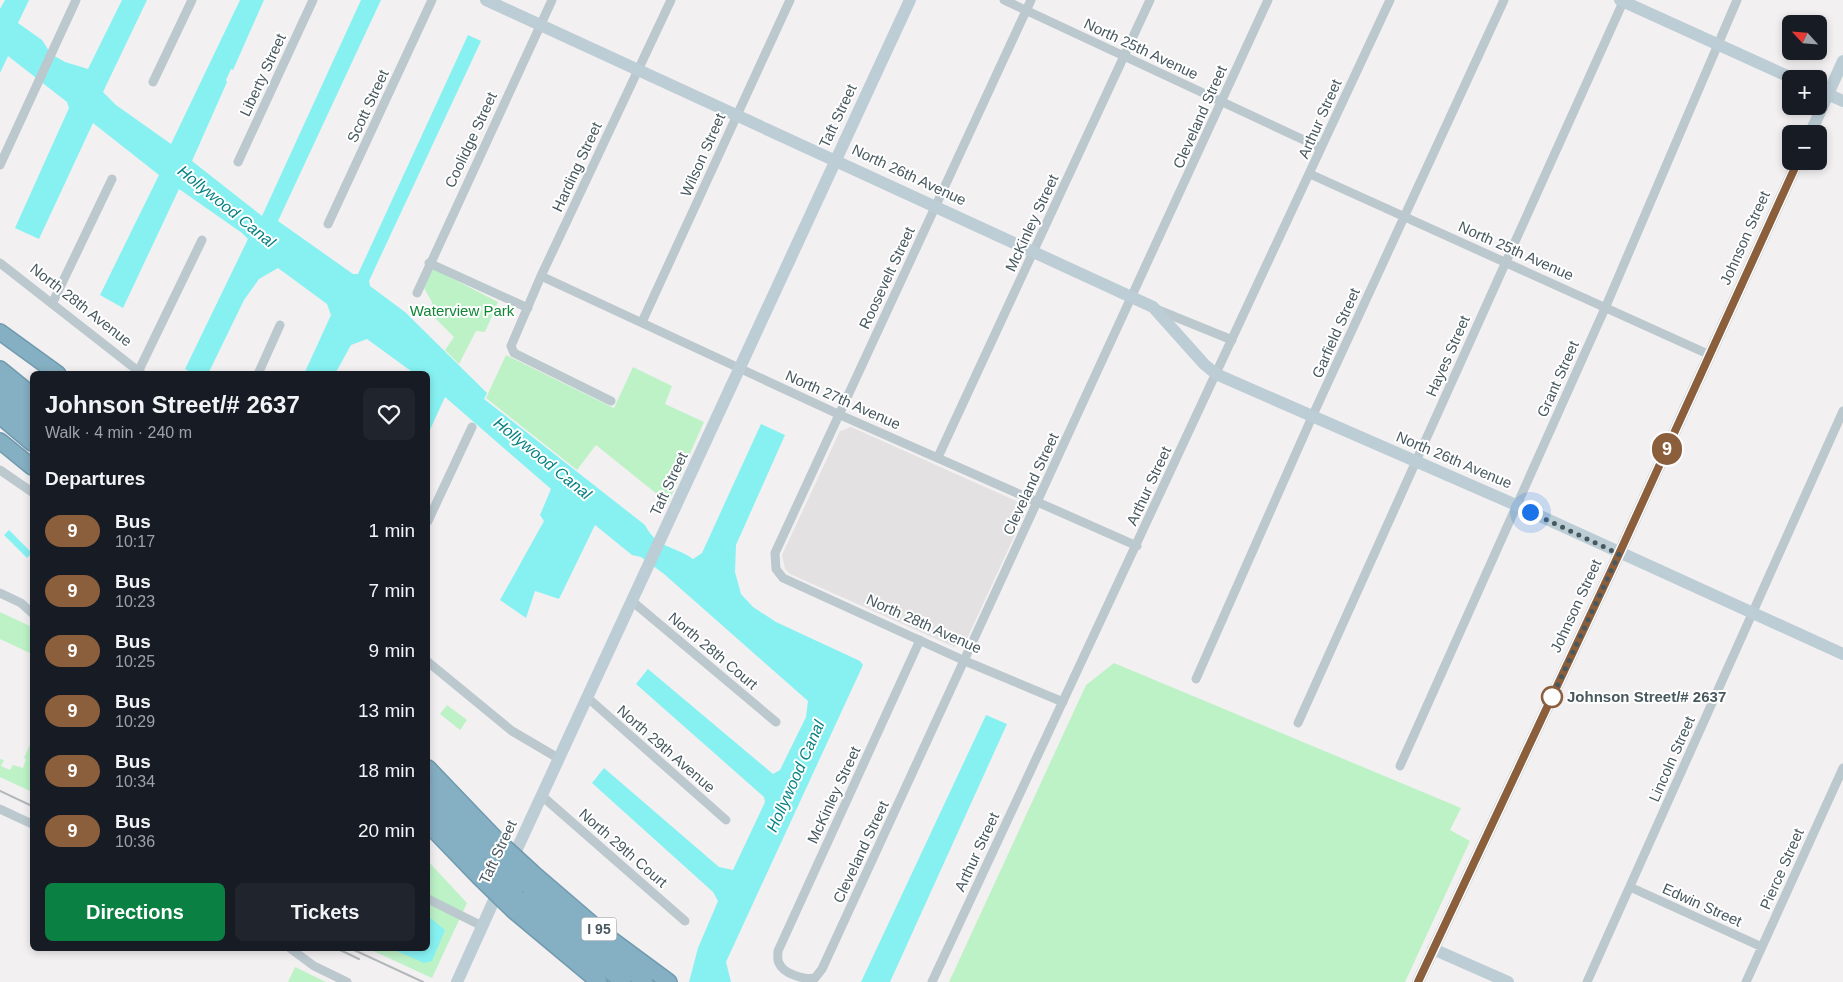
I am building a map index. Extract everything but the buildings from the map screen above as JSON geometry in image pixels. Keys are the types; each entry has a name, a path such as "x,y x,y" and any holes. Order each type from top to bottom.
{"highway":[{"path":"0,332 54,371"},
{"path":"0,368 30,393"},
{"path":"0,386 30,410"},
{"path":"0,403 30,427"},
{"path":"0,416 30,441"},
{"path":"0,441 30,465"},
{"name":"I 95","path":"430,771 488,859 522,892 599,982"},
{"path":"430,791 488,859"},
{"path":"430,810 488,859"},
{"name":"I 95","path":"430,825 488,859 522,892 604,934 669,982"},
{"path":"522,892 623,982"},
{"path":"522,892 578,931 645,982"}],"street":[{"path":"0,165 76,0"},
{"path":"153,82 192,0"},
{"name":"Liberty Street","path":"238,162 313,0"},
{"name":"Scott Street","path":"328,224 432,0"},
{"name":"North 26th Avenue","path":"486,0 736,117 836,160 1034,251 1132,298 1232,340"},
{"name":"Coolidge Street","path":"417,293 429,263 552,0"},
{"name":"Harding Street","path":"611,401 514,353 511,346 541,276 671,0"},
{"name":"Wilson Street","path":"642,322 790,0"},
{"name":"Taft Street","path":"457,982 558,758 633,602 648,565 741,369 910,0"},
{"name":"North 25th Avenue","path":"1004,0 1321,148"},
{"name":"Roosevelt Street","path":"776,569 775,553 1031,0"},
{"name":"McKinley Street","path":"938,457 1150,0"},
{"name":"Cleveland Street","path":"815,978 826,960 965,661 1223,102 1268,0"},
{"name":"Arthur Street","path":"932,982 1390,0"},
{"name":"Garfield Street","path":"1196,679 1312,417 1504,0"},
{"path":"1622,0 1782,73"},
{"name":"Hayes Street","path":"1298,723 1622,0"},
{"name":"Grant Street","path":"1400,766 1606,306 1738,0"},
{"path":"1827,86 1843,61"},
{"path":"1827,94 1843,101"},
{"name":"Johnson Street","path":"1418,982 1619,554 1794,170"},
{"name":"North 25th Avenue","path":"1310,174 1710,354"},
{"path":"52,304 112,179"},
{"path":"141,371 202,240"},
{"name":"North 28th Avenue","path":"0,263 140,371"},
{"path":"429,263 528,308"},
{"name":"North 27th Avenue","path":"541,276 838,414 1137,546"},
{"name":"North 26th Avenue","path":"1153,307 1216,374 1516,505 1619,554 1843,654"},
{"path":"259,371 280,325"},
{"name":"Lincoln Street","path":"1587,982 1843,411"},
{"path":"430,518 472,427"},
{"path":"0,471 30,491"},
{"name":"North 28th Avenue","path":"776,569 783,578 965,661 1063,702"},
{"path":"0,593 21,604 30,612"},
{"name":"North 28th Court","path":"633,602 776,722"},
{"name":"McKinley Street","path":"815,978 807,980 783,969 779,963 778,950 920,640"},
{"path":"430,664 512,731 558,758"},
{"name":"North 29th Avenue","path":"588,698 726,820"},
{"name":"Pierce Street","path":"1746,982 1843,768"},
{"name":"North 29th Court","path":"542,796 685,921"},
{"path":"0,809 30,823"},
{"name":"Edwin Street","path":"1630,887 1762,947"},
{"path":"430,900 482,926"},
{"path":"1433,949 1508,982"},
{"path":"294,951 314,966 347,982"}],"shaded area":[{"path":"851,427 1021,503 1025,513 965,643 954,647 790,574 785,569 782,555 840,431"}],"green space":[{"name":"Waterview Park","path":"432,268 498,302 485,332 476,331 459,364 445,350 454,337 430,313 432,302 424,288"},
{"path":"506,355 614,408 633,367 672,386 665,404 704,422 668,503 596,445 577,470 486,398"},
{"path":"0,612 30,626 30,653 0,639"},
{"path":"1114,663 1461,808 1450,830 1470,841 1405,982 949,982 1086,685"},
{"path":"447,705 467,720 460,730 440,714"},
{"path":"30,744 30,791 0,777 0,759 4,760 1,766 10,770 13,765 23,768 26,759 24,758"},
{"path":"430,863 467,903 432,978 373,951 430,951"},
{"path":"295,967 326,982 288,982"}],"water":[{"name":"Hollywood Canal","path":"5,0 29,0 18,23 42,40 51,54 65,62 88,69 122,0 147,0 103,92 116,105 171,144 240,0 264,0 233,70 231,69 226,80 227,82 192,161 262,216 361,0 381,0 278,221 353,274 358,274 468,35 481,41 369,281 370,286 405,312 487,393 484,399 645,525 660,543 693,559 702,553 761,424 785,435 736,545 735,572 741,594 753,607 776,622 860,661 863,665 726,962 731,982 689,982 698,948 718,901 713,892 592,783 604,768 719,867 733,870 765,802 764,797 636,684 648,669 773,774 780,770 806,717 808,701 664,574 641,557 632,555 595,525 559,599 535,591 526,618 500,600 544,521 540,515 551,489 445,397 430,430 430,371 411,371 367,339 351,345 337,371 305,371 331,315 327,304 278,268 259,279 244,300 209,371 189,371 185,369 248,239 179,189 123,308 100,295 159,175 93,123 39,239 15,228 69,108 67,102 8,56 0,73 0,9"},
{"path":"9,530 30,551 30,555 27,558 4,535"},
{"path":"986,715 1007,724 890,982 861,982"},
{"path":"430,918 445,930 432,961 424,963 397,951 430,951"}],"railway":[{"path":"0,791 30,805"},
{"path":"342,951 359,959"},
{"path":"356,951 423,982"}],"bus line":[{"name":"9","path":"1418,982 1619,554 1794,170"}],"place":[{"name":"Johnson Street/# 2637","path":"1552,697"}],"route":[{"path":"1530,512 1619,554 1552,697"}]}
